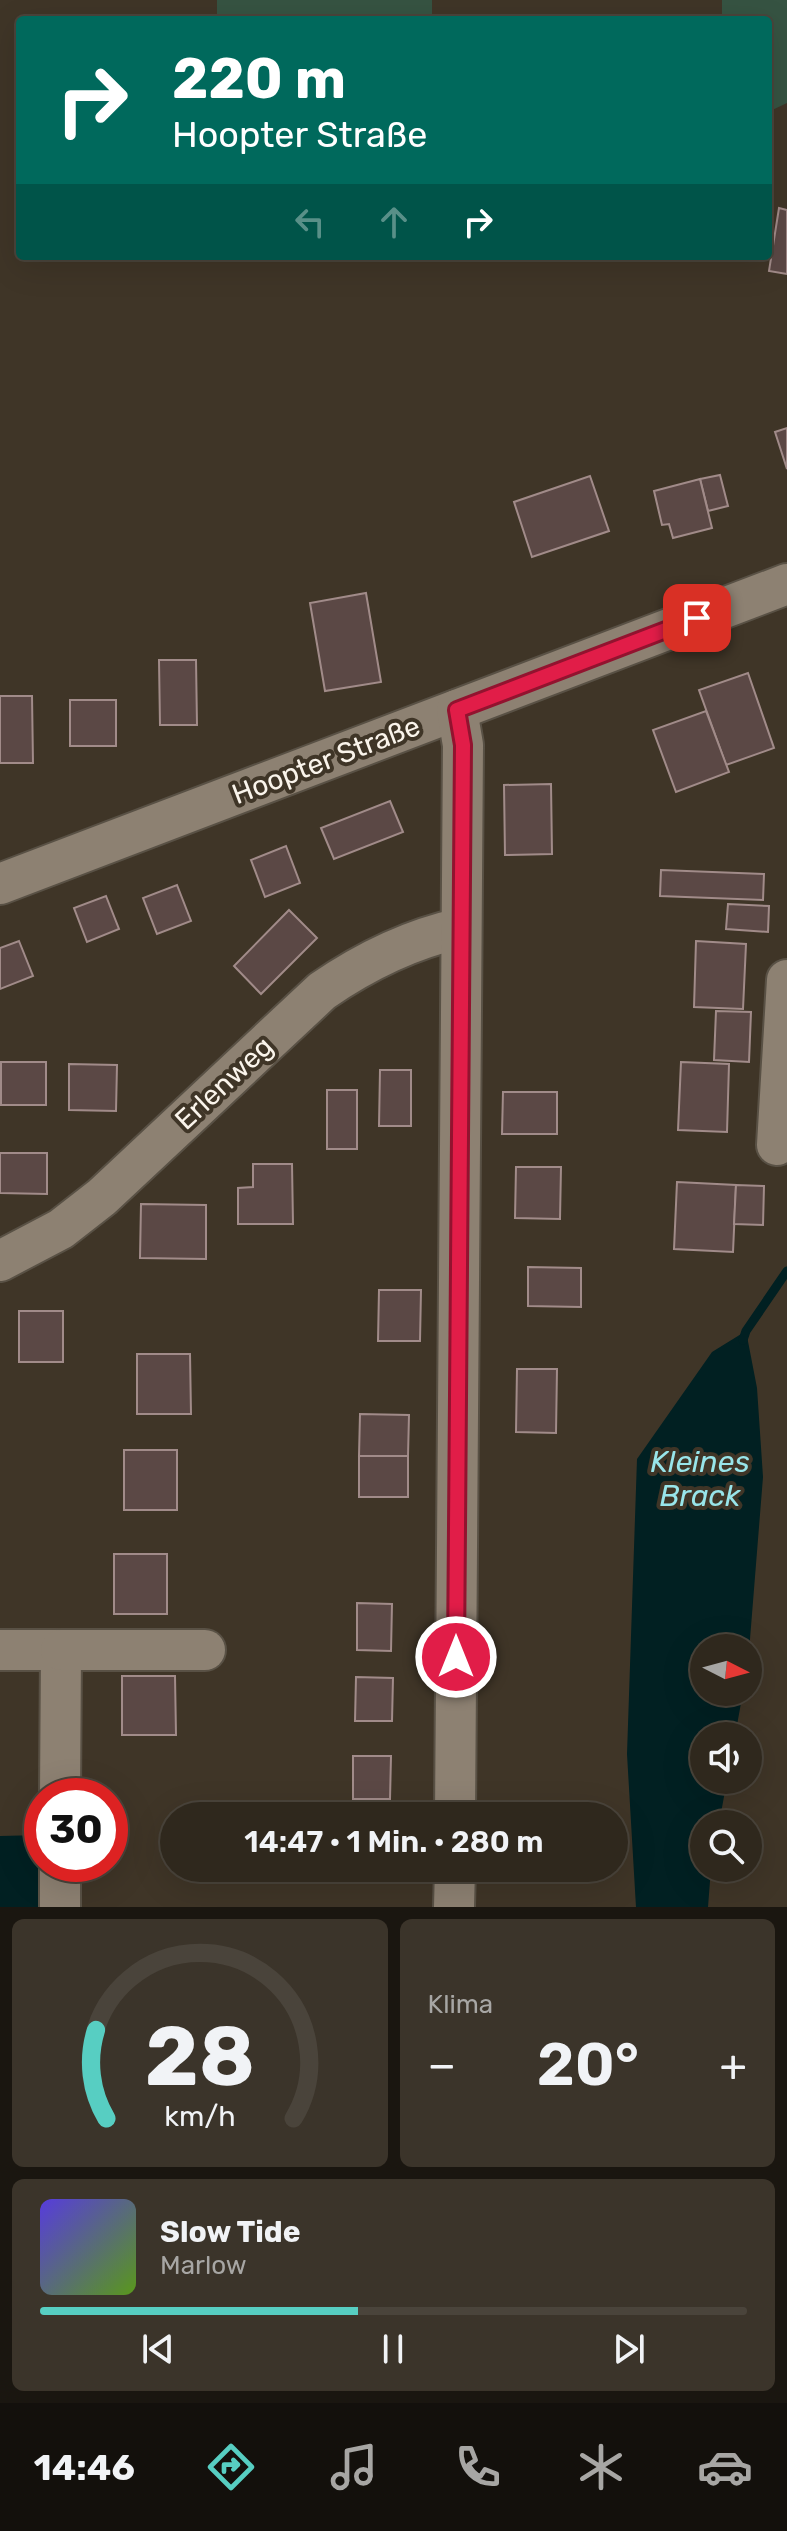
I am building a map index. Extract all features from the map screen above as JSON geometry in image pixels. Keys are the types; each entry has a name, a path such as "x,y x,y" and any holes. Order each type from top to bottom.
{"street":[{"name":"Hoopter Straße","path":"0,884 787,584"},
{"path":"455,1802 463,745 457,710"},
{"name":"Erlenweg","path":"0,1261 61,1229 102,1197 322,991 355,968 431,934 461,928"},
{"path":"777,1145 787,980"},
{"path":"0,1650 205,1650"},
{"path":"60,1778 61,1650"},
{"path":"60,1882 60,1907"},
{"path":"454,1907 455,1882"}],"green space":[{"path":"217,0 432,0 432,16 217,16"},
{"path":"722,0 787,0 787,103 772,110 772,16 722,16"}],"water":[{"name":"Kleines Brack","path":"746,1331 757,1388 763,1477 750,1634 690,1634 690,1706 740,1706 738,1722 690,1722 690,1794 724,1794 722,1810 690,1810 690,1882 710,1882 708,1907 636,1907 627,1754 637,1459 712,1352"},
{"path":"24,1835 24,1882 43,1882 44,1907 0,1907 0,1836"}],"building":[{"path":"779,208 787,210 787,274 769,271"},
{"path":"787,428 787,469 775,432"},
{"path":"720,475 728,506 708,511 700,479"},
{"path":"590,476 609,531 532,557 514,502"},
{"path":"700,479 712,528 673,538 669,524 662,525 654,491"},
{"path":"366,593 381,682 325,691 310,603"},
{"path":"159,660 196,660 197,725 160,725"},
{"path":"748,673 774,748 726,765 699,690"},
{"path":"0,696 32,696 33,763 0,763"},
{"path":"70,700 116,700 116,746 70,746"},
{"path":"706,711 729,772 676,792 653,730"},
{"path":"551,784 552,854 505,855 504,785"},
{"path":"390,801 403,832 334,859 321,828"},
{"path":"286,846 300,883 265,897 251,860"},
{"path":"661,870 764,874 763,900 660,896"},
{"path":"177,885 191,921 157,934 143,898"},
{"path":"106,896 119,929 87,942 74,908"},
{"path":"728,904 769,906 768,932 726,929"},
{"path":"289,910 317,938 261,994 234,966"},
{"path":"19,941 33,976 0,989 0,948"},
{"path":"696,941 746,944 743,1009 694,1007"},
{"path":"716,1011 751,1012 749,1062 714,1060"},
{"path":"1,1062 46,1062 46,1105 1,1105"},
{"path":"681,1062 729,1064 727,1132 678,1130"},
{"path":"69,1064 117,1065 116,1111 69,1110"},
{"path":"380,1070 411,1070 411,1126 379,1126"},
{"path":"327,1090 357,1090 357,1149 327,1149"},
{"path":"503,1092 557,1092 557,1134 502,1134"},
{"path":"0,1153 47,1153 47,1194 0,1193"},
{"path":"253,1164 292,1164 293,1224 238,1224 238,1188 253,1187"},
{"path":"516,1167 561,1167 560,1219 515,1218"},
{"path":"677,1182 736,1185 733,1252 674,1249"},
{"path":"736,1185 764,1186 763,1225 734,1224"},
{"path":"141,1204 206,1205 206,1259 140,1258"},
{"path":"528,1267 581,1268 581,1307 528,1306"},
{"path":"379,1290 421,1290 420,1341 378,1341"},
{"path":"19,1311 63,1311 63,1362 19,1362"},
{"path":"137,1354 190,1354 191,1414 137,1414"},
{"path":"517,1369 557,1369 556,1433 516,1432"},
{"path":"360,1414 409,1415 408,1456 359,1456"},
{"path":"124,1450 177,1450 177,1510 124,1510"},
{"path":"359,1456 408,1456 408,1497 359,1497"},
{"path":"114,1554 167,1554 167,1614 114,1614"},
{"path":"357,1603 392,1604 391,1651 357,1650"},
{"path":"122,1676 175,1676 176,1735 122,1735"},
{"path":"356,1677 393,1678 392,1721 355,1721"},
{"path":"353,1756 391,1756 390,1799 353,1799"}],"waterway":[{"path":"743,1340 787,1271"}],"route":[{"path":"456,1657 463,745 457,710 697,618"}]}
